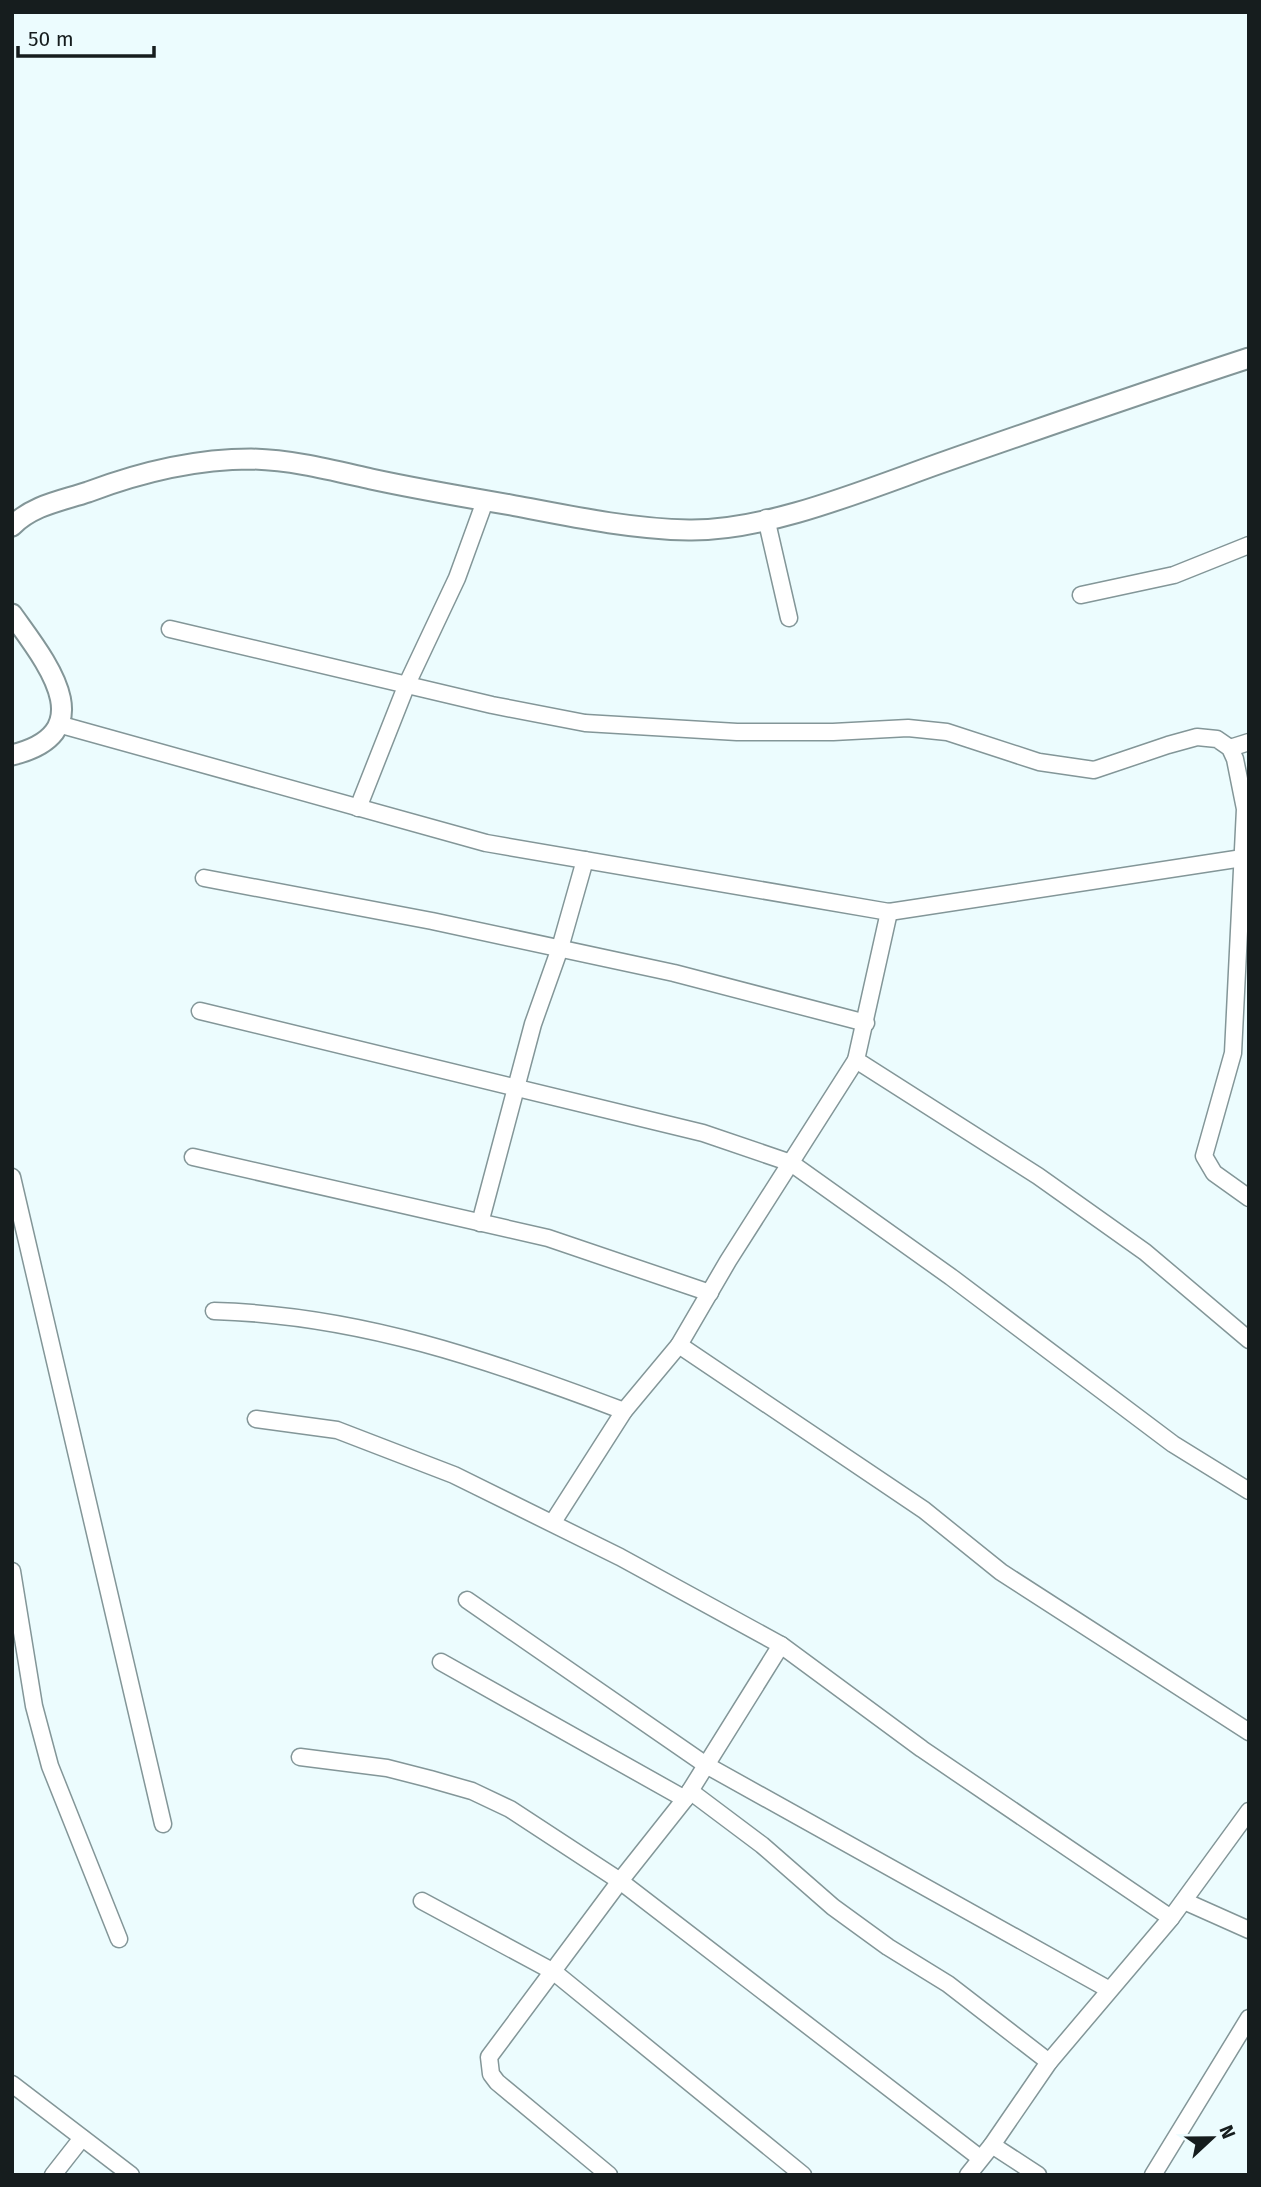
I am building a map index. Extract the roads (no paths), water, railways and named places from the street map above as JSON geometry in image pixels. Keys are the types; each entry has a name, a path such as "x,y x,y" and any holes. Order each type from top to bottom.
{"street":[{"path":"12,526 22,516 47,504 137,474 188,463 250,459 312,464 370,479 559,515 692,530 766,518 868,489 1249,358"},
{"path":"358,808 407,684 457,578 485,500"},
{"path":"766,518 789,618"},
{"path":"1081,595 1174,575 1249,545"},
{"path":"12,614 44,656 60,688 61,706 58,724 37,746 12,755"},
{"path":"170,629 585,723 737,732 908,728 947,732 1039,762 1094,770 1197,737 1217,739 1230,748 1241,782 1245,809 1245,858 1233,1053 1204,1156 1214,1173 1249,1198"},
{"path":"58,724 485,843 889,912 1245,858"},
{"path":"1230,748 1249,742"},
{"path":"480,1223 533,1024 560,948 585,860"},
{"path":"204,878 432,920 560,948 674,973 866,1023"},
{"path":"553,1522 624,1411 679,1345 856,1060 889,912"},
{"path":"200,1011 703,1133 791,1163 951,1277 1173,1444 1249,1491"},
{"path":"856,1060 1038,1176 1124,1236 1249,1340"},
{"path":"193,1157 548,1238 710,1293"},
{"path":"12,1177 163,1824"},
{"path":"214,1311 348,1323 506,1366 624,1411"},
{"path":"679,1345 924,1510 1001,1572 1249,1732"},
{"path":"256,1419 337,1430 454,1475 553,1522 781,1645 922,1749 1171,1918"},
{"path":"12,1571 19,1655 50,1766 119,1939"},
{"path":"467,1600 706,1765 1108,1989"},
{"path":"609,2175 497,2082 488,2065 489,2057 620,1881 688,1795 781,1645"},
{"path":"441,1662 688,1795 762,1845 833,1907 888,1947 948,1984 1049,2063"},
{"path":"300,1757 387,1768 472,1791 510,1809 620,1881 980,2158"},
{"path":"968,2175 1049,2063 1108,1989 1171,1918 1249,1811"},
{"path":"1184,1900 1249,1930"},
{"path":"422,1901 554,1972 803,2175"},
{"path":"1153,2175 1249,2018"},
{"path":"12,2084 131,2175"},
{"path":"53,2175 82,2138"},
{"path":"992,2145 1038,2175"}]}
